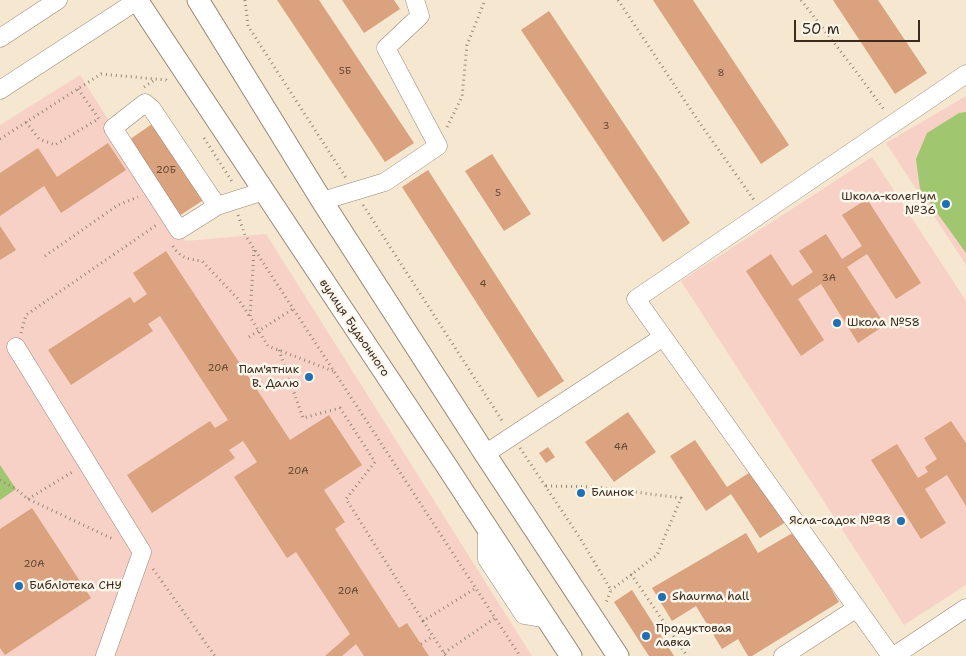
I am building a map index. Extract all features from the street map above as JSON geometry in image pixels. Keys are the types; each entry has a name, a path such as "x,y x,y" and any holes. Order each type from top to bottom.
{"main road":[{"name":"вулиця Будьонного","path":"138,0 571,656"},
{"path":"198,0 322,201 618,656"}],"street":[{"path":"0,38 58,0"},
{"path":"0,90 138,0"},
{"path":"322,201 384,182 438,146 386,48 420,16 415,0"},
{"path":"966,74 636,299 893,656 966,608"},
{"path":"216,206 183,156 183,136 160,100 142,97 113,128 179,230 216,206 264,191"},
{"path":"485,454 663,337"},
{"path":"16,347 142,552 105,656"},
{"path":"783,656 857,608"}],"path":[{"path":"245,0 248,26 512,436 580,538 611,590"},
{"path":"438,146 462,97 467,46 486,0"},
{"path":"618,0 699,122 764,212"},
{"path":"801,0 894,124"},
{"path":"0,139 101,74 166,80 172,88"},
{"path":"142,97 156,79"},
{"path":"26,122 40,139 56,145 106,113"},
{"path":"203,136 234,184 231,193 245,235 254,250 520,656"},
{"path":"45,256 118,205 140,196"},
{"path":"154,217 163,232"},
{"path":"16,347 26,315 158,224"},
{"path":"168,239 178,254 187,259 202,260 239,300 268,346 334,371"},
{"path":"250,317 254,250"},
{"path":"249,337 293,309"},
{"path":"279,350 303,418 340,408 376,462 346,499 445,654 496,618"},
{"path":"28,499 87,464"},
{"path":"0,480 16,489 28,499 116,540"},
{"path":"545,486 597,486 681,498 657,555 611,590 605,605"},
{"path":"142,552 215,656"},
{"path":"632,574 687,656"},
{"path":"423,621 476,588"},
{"path":"421,644 433,636"}],"shaded area":[{"path":"80,75 185,241 266,234 532,656 0,656 0,125"},
{"name":"Школа-колегіум №36","path":"966,96 966,265 886,143"},
{"name":"Школа №58","path":"872,157 966,301 966,585 904,625 681,281"}],"green space":[{"name":"Школа-колегіум №36","path":"966,112 966,253 920,189 916,159 927,133 959,113"},
{"path":"0,465 16,489 0,500"}],"building":[{"path":"277,0 319,0 414,143 385,162"},
{"path":"342,0 394,0 400,9 364,33"},
{"path":"653,0 693,0 789,145 761,164"},
{"path":"833,0 878,0 927,73 895,94"},
{"path":"549,11 690,223 663,242 521,30"},
{"path":"155,122 205,199 176,218 126,142"},
{"path":"108,143 126,170 61,213 44,186 0,216 0,173 38,148 57,177"},
{"path":"492,154 531,214 504,231 465,171"},
{"path":"428,170 564,381 538,398 402,187"},
{"path":"867,199 921,283 896,299 867,254 847,267 885,325 858,343 821,284 798,299 824,340 801,356 746,271 771,254 792,286 813,272 799,251 826,234 842,259 862,246 842,215"},
{"path":"0,226 16,250 0,260"},
{"path":"166,251 290,440 329,415 362,465 324,490 345,522 335,529 399,628 407,623 429,656 364,656 356,644 342,656 325,656 350,634 296,552 287,558 234,477 257,462 243,441 229,450 235,458 152,513 127,475 210,421 215,428 228,420 160,316 148,324 153,331 71,385 48,350 130,297 134,303 147,294 133,273"},
{"path":"628,412 656,452 614,482 585,442"},
{"path":"951,421 966,443 966,506 947,475 925,489 946,523 921,539 871,460 897,444 918,478 928,472 925,467 937,459 924,438"},
{"path":"695,440 727,487 752,471 786,522 760,538 731,494 706,511 670,456"},
{"path":"548,447 555,457 546,463 539,453"},
{"path":"32,508 91,598 5,655 0,648 0,529"},
{"path":"796,531 839,602 752,656 748,656 738,639 722,649 696,606 672,621 652,588 746,533 758,553"},
{"path":"632,590 674,656 649,656 614,602"}],"place":[{"name":"Школа-колегіум №36","path":"946,204"},
{"name":"Школа №58","path":"837,323"},
{"name":"Пам'ятник В. Далю","path":"309,377"},
{"name":"Блинок","path":"581,493"},
{"name":"Ясла-садок №98","path":"901,521"},
{"name":"Библіотека СНУ","path":"19,586"},
{"name":"Shaurma hall","path":"662,597"},
{"name":"Продуктовая лавка","path":"646,636"}]}
